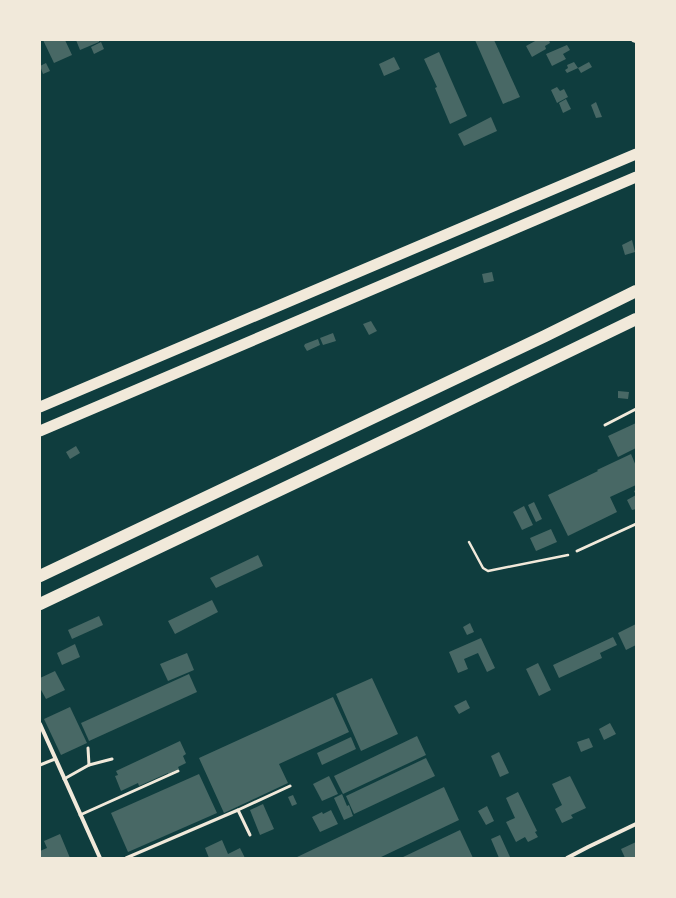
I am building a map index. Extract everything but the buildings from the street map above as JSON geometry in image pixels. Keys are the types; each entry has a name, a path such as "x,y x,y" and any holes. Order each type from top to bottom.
{"highway":[{"path":"40,408 636,154"},
{"path":"40,431 636,177"},
{"path":"40,576 545,336 636,291"},
{"path":"40,604 424,422 636,319"}],"street":[{"path":"40,724 100,858"},
{"path":"567,858 636,824"}],"lane":[{"path":"605,426 636,409"},
{"path":"577,551 636,524"},
{"path":"88,748 89,766"},
{"path":"40,765 55,759"},
{"path":"64,779 89,766 112,759"},
{"path":"80,815 178,771"},
{"path":"126,858 290,786"},
{"path":"238,810 250,835"}],"path":[{"path":"469,542 483,568 488,571 559,558 572,555 577,551"}]}
